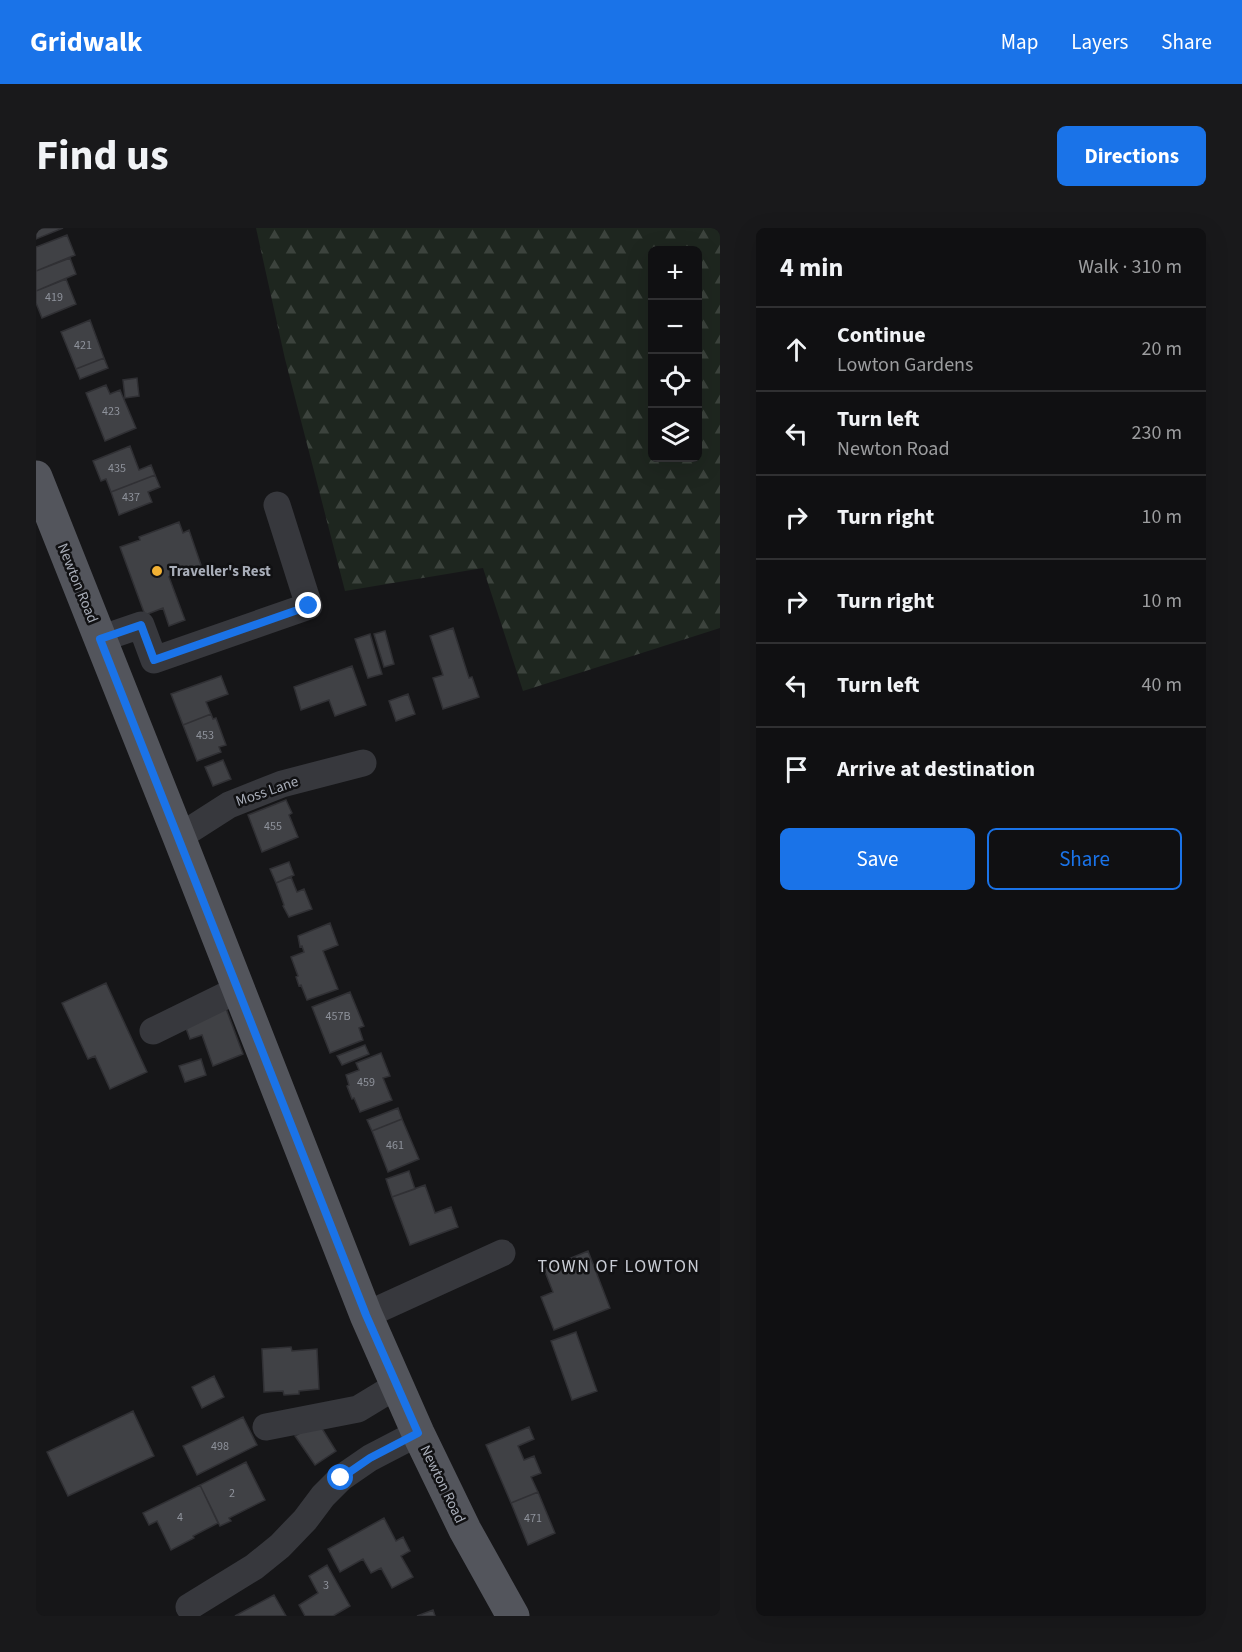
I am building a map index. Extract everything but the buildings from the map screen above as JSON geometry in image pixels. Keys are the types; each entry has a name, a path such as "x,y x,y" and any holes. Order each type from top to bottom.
{"main road":[{"name":"Newton Road","path":"36,477 366,1315 396,1386 465,1530 513,1616"}],"street":[{"path":"100,639 141,625 154,660 309,606 277,505"},
{"name":"Moss Lane","path":"179,837 229,805 282,784 363,763"},
{"path":"153,1031 238,989"},
{"path":"366,1315 502,1253"},
{"path":"266,1427 358,1408 396,1386"},
{"path":"187,1603 254,1567 280,1546 305,1520 322,1496 341,1478 370,1458 418,1433"}],"green space":[{"path":"256,228 720,228 720,628 523,691 483,568 345,591 285,359"}],"place":[{"name":"Traveller's Rest","path":"157,571"}],"district":[{"name":"TOWN OF LOWTON","path":"619,1266"}],"route":[{"path":"309,606 154,660 141,625 100,639 366,1315 418,1433 370,1458 341,1478"}]}
